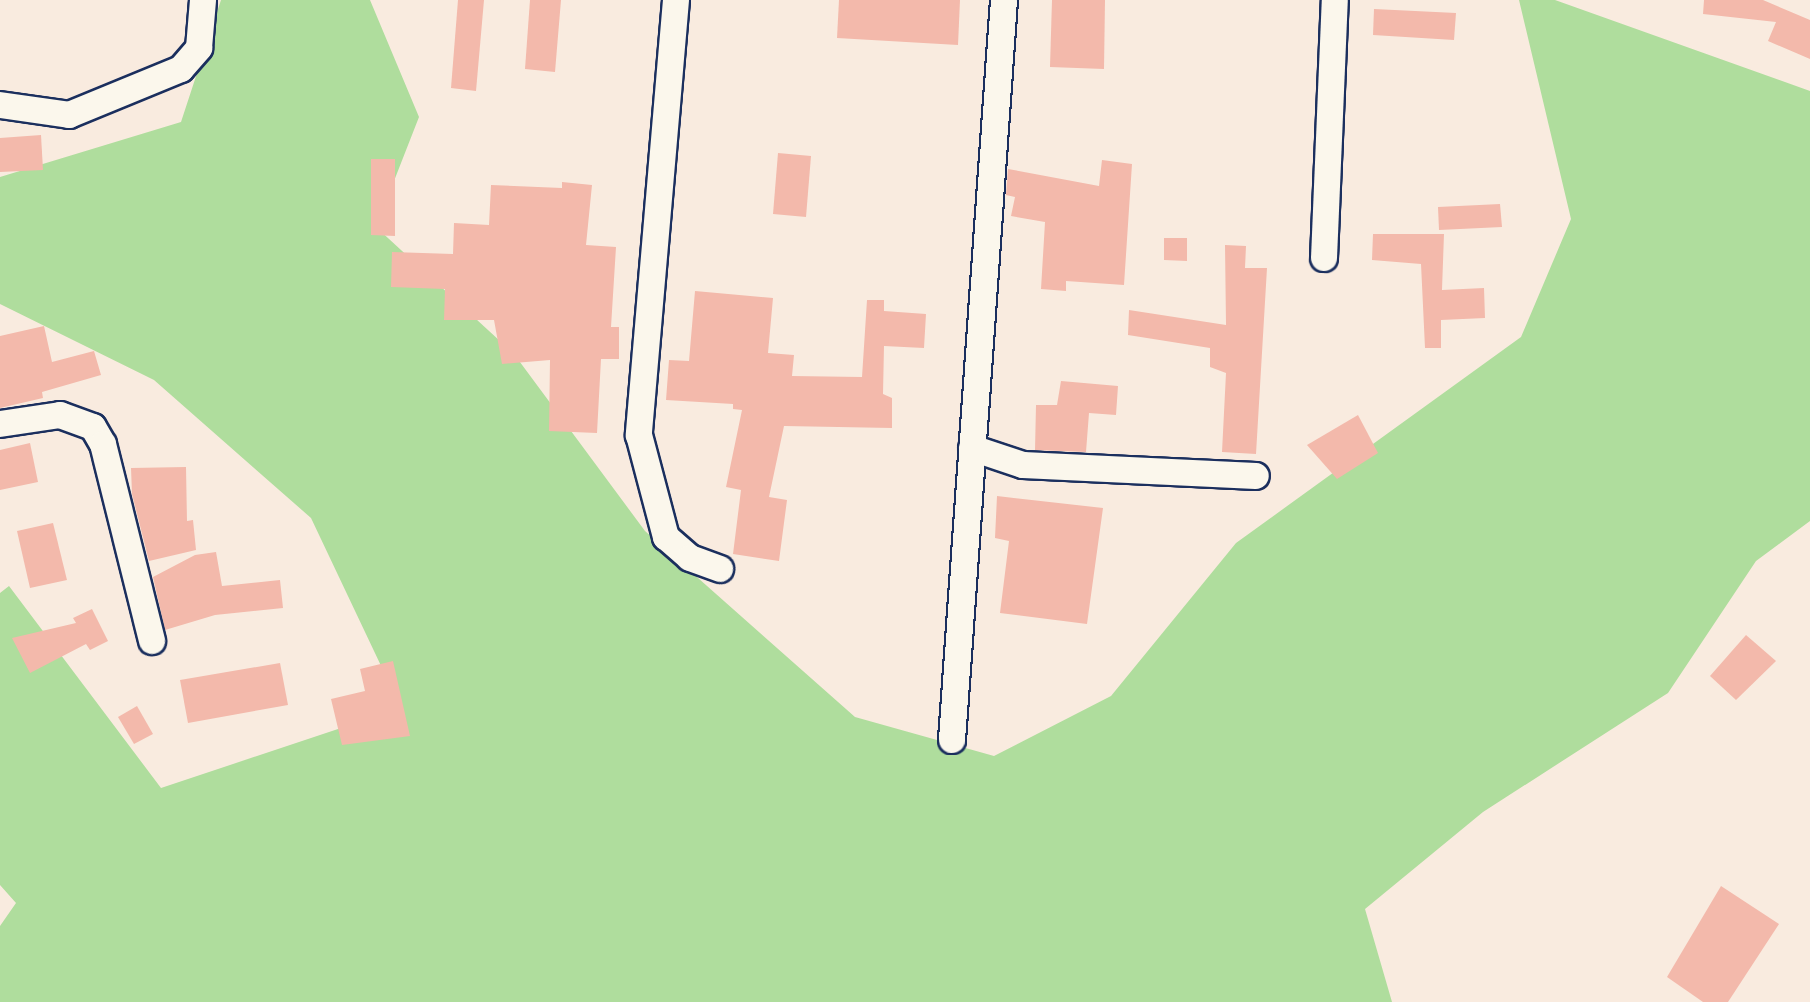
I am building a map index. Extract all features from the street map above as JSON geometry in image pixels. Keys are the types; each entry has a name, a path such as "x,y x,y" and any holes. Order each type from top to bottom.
{"street":[{"path":"0,105 69,115 181,69 199,48 203,0"},
{"path":"676,0 639,435 666,537 690,558 720,569"},
{"path":"952,740 1004,0"},
{"path":"1324,258 1335,0"},
{"path":"0,424 60,415 93,427 103,444 152,641"},
{"path":"972,448 1023,465 1256,475"}],"green space":[{"path":"221,0 370,0 419,117 376,227 514,354 645,531 855,717 994,756 1111,696 1236,543 1521,337 1571,219 1519,0 1555,0 1810,91 1810,521 1756,561 1668,693 1483,812 1365,909 1392,1002 0,1002 0,926 16,903 0,885 0,593 9,586 161,788 401,708 311,518 154,380 0,304 0,177 181,122"}],"building":[{"path":"458,0 484,0 476,91 451,88"},
{"path":"530,0 561,0 555,72 525,69"},
{"path":"839,0 960,0 958,45 837,38"},
{"path":"1052,0 1105,0 1104,69 1050,67"},
{"path":"1704,0 1763,0 1810,20 1810,59 1768,41 1776,22 1703,14"},
{"path":"1374,9 1456,13 1454,40 1373,35"},
{"path":"41,135 43,170 0,172 0,138"},
{"path":"778,153 811,156 806,217 773,214"},
{"path":"371,159 395,159 395,236 371,235"},
{"path":"1102,160 1132,164 1124,285 1066,281 1066,291 1041,289 1045,222 1011,216 1015,197 1006,195 1008,169 1099,186"},
{"path":"562,182 592,185 586,245 616,247 611,327 619,327 619,359 601,359 597,433 549,431 550,360 502,364 494,320 444,320 445,289 391,287 392,252 453,254 454,223 489,225 491,185 562,188"},
{"path":"1500,204 1502,227 1439,230 1438,207"},
{"path":"1373,234 1444,234 1442,290 1484,288 1485,318 1441,320 1441,348 1425,348 1421,264 1372,260"},
{"path":"1164,238 1187,238 1187,261 1164,260"},
{"path":"1225,245 1246,246 1245,268 1267,268 1256,454 1222,452 1226,373 1210,367 1210,348 1128,335 1129,310 1226,325"},
{"path":"695,291 773,298 768,353 794,355 792,376 862,377 867,300 884,300 884,311 926,314 924,348 884,346 883,394 892,398 892,428 784,426 769,497 787,500 779,561 733,554 741,490 726,487 742,410 733,409 733,404 666,400 669,360 689,361"},
{"path":"44,326 52,362 94,351 101,375 42,392 43,398 0,408 0,336"},
{"path":"1061,381 1118,386 1116,415 1089,413 1086,452 1035,450 1036,405 1057,405"},
{"path":"1358,415 1378,453 1337,479 1307,445"},
{"path":"30,443 38,482 0,490 0,450"},
{"path":"186,467 187,521 193,520 196,550 149,561 132,494 131,468"},
{"path":"997,496 1103,508 1087,624 1000,613 1009,541 995,538"},
{"path":"53,523 67,580 30,588 17,531"},
{"path":"216,552 222,586 280,580 283,608 215,615 165,630 153,577 195,555"},
{"path":"92,609 108,641 90,650 86,644 30,673 12,638 76,623 73,618"},
{"path":"1746,635 1776,661 1736,700 1710,676"},
{"path":"393,661 410,736 342,745 331,699 365,691 360,669"},
{"path":"280,663 288,705 188,723 180,680"},
{"path":"137,706 153,734 134,744 118,717"},
{"path":"1721,886 1779,924 1728,1002 1703,1002 1667,977"}]}
